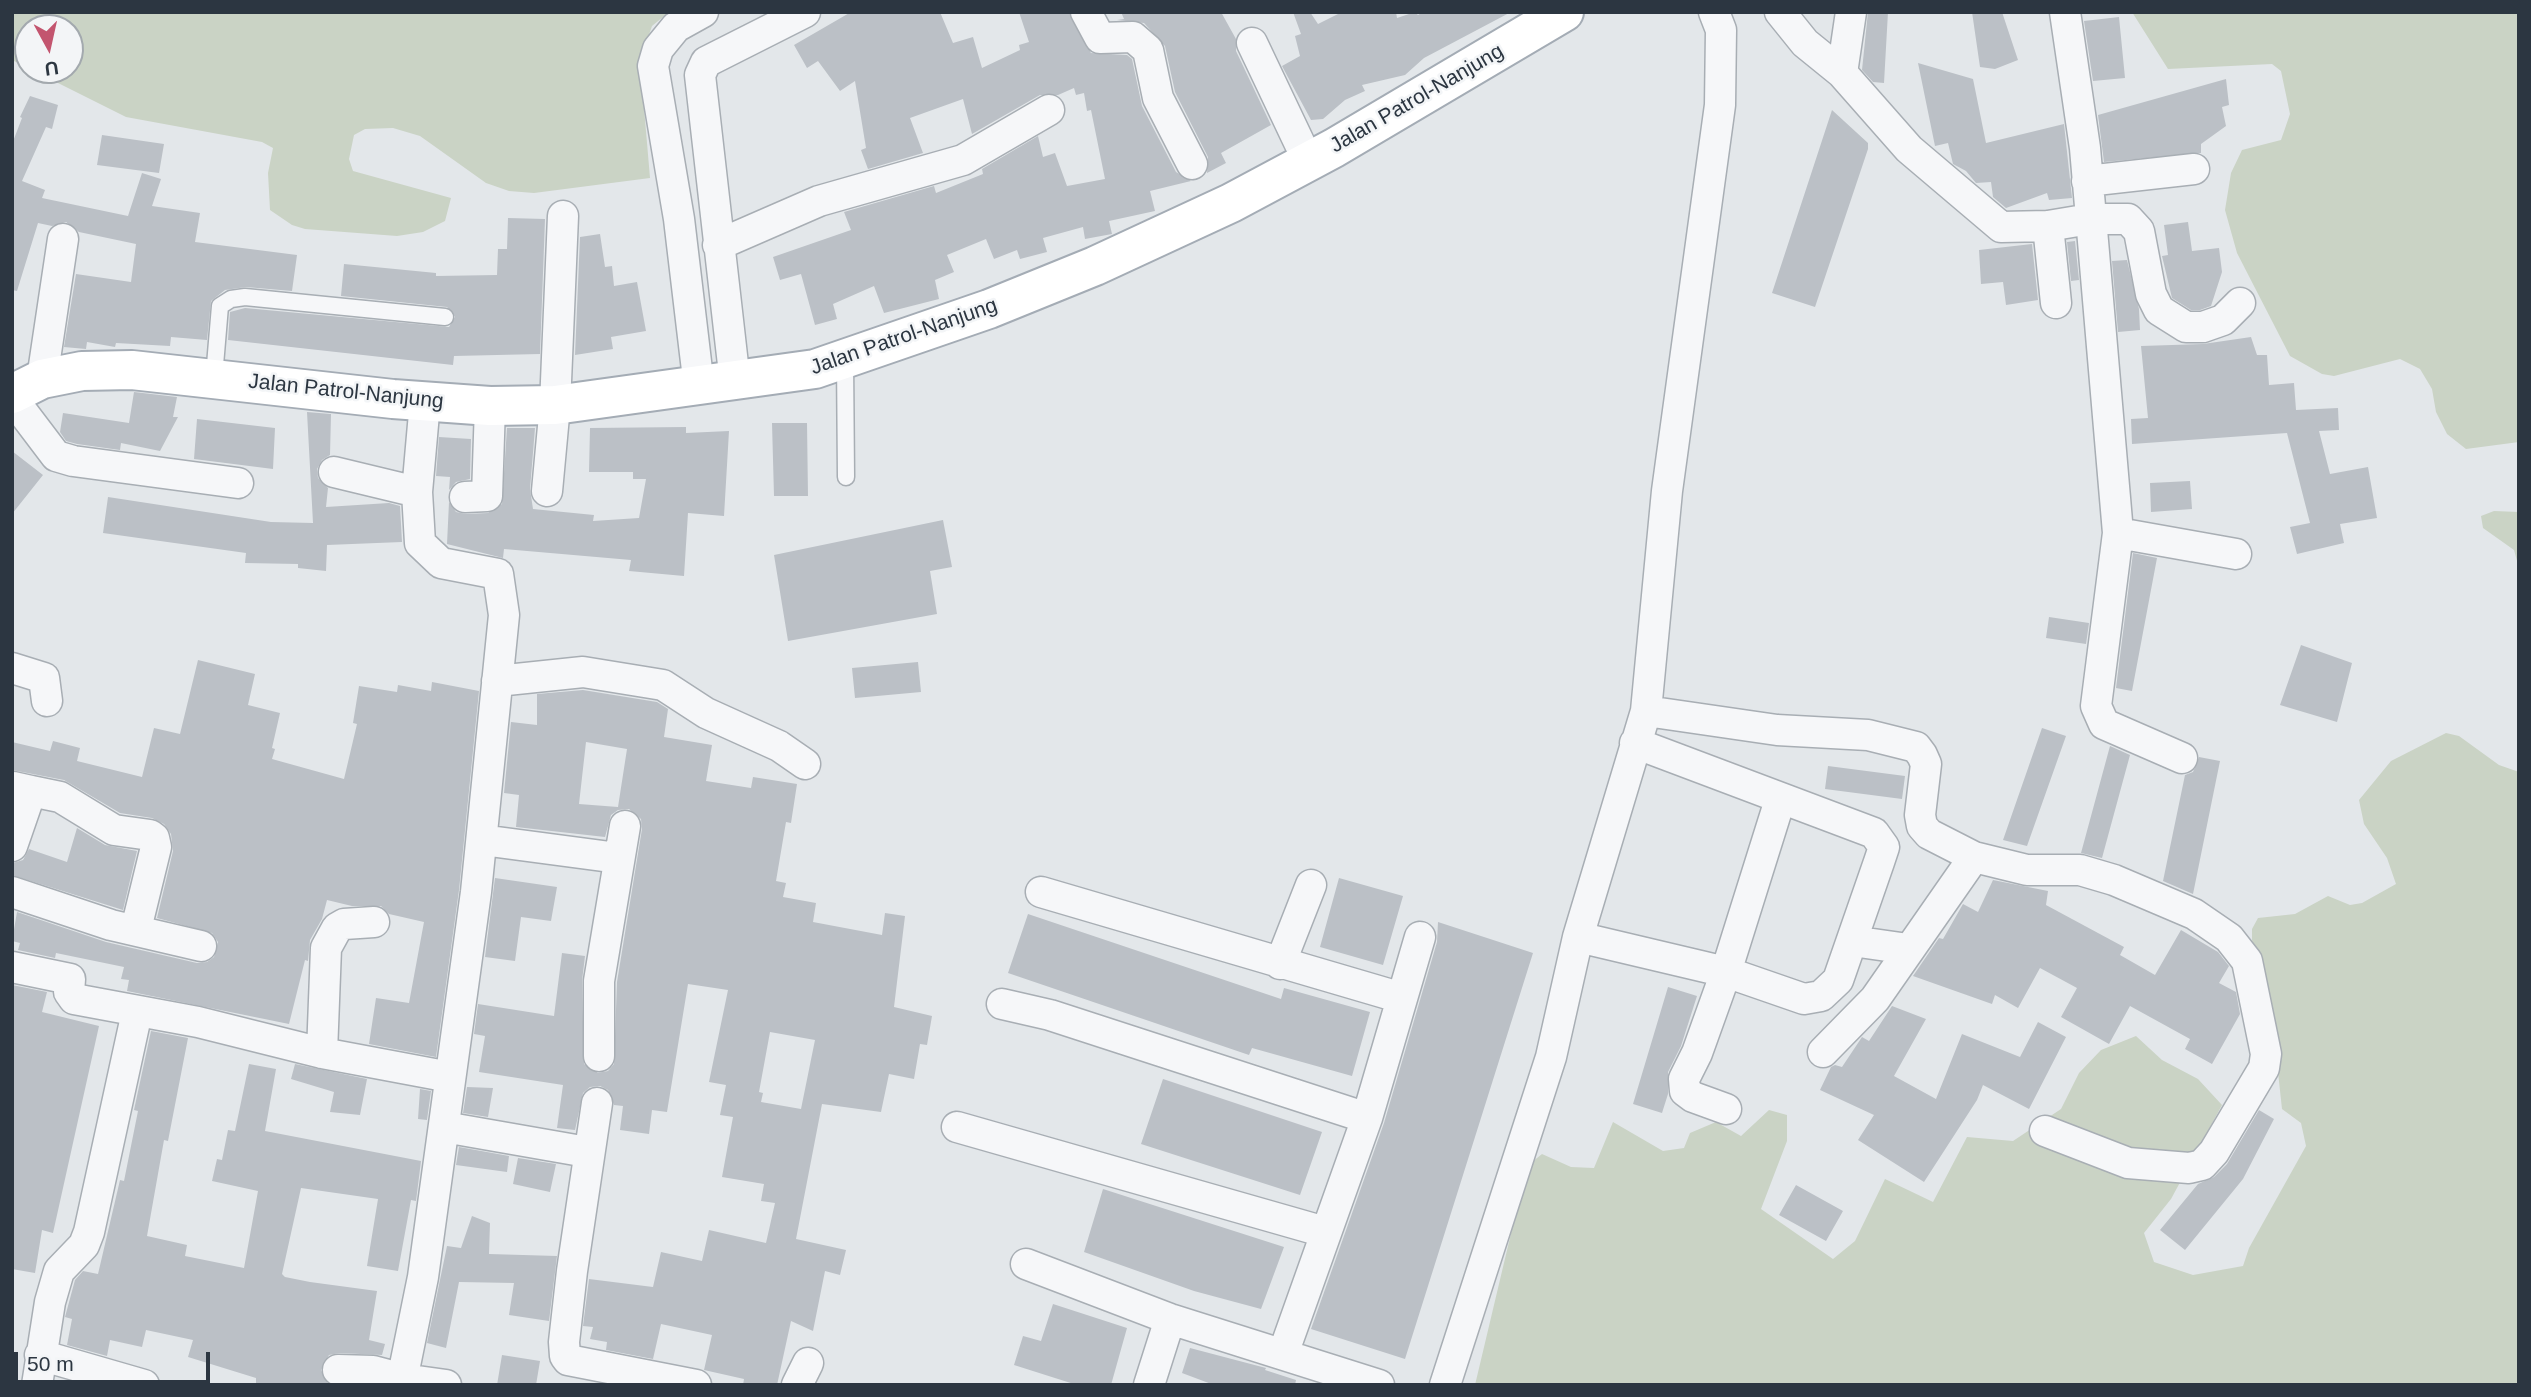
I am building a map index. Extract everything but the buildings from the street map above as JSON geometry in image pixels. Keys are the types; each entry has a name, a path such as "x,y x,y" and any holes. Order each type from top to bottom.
{"main road":[{"name":"Jalan Patrol-Nanjung","path":"22,390 82,371 132,370 425,402 490,406 555,405 815,369 989,309 1095,266 1231,202 1308,162 1564,12"}],"street":[{"path":"703,12 676,27 659,49 653,66 679,219 717,384"},
{"path":"717,384 719,245 700,75 702,66 805,12"},
{"path":"1086,12 1100,38 1133,37 1148,50 1158,98 1192,164"},
{"path":"1445,1385 1551,1057 1578,937 1646,712 1667,491 1720,105 1721,30 1714,12"},
{"path":"1780,12 1805,43 1842,73 1909,149 2001,227 2048,226 2090,219 2128,219 2135,223 2151,294 2159,310 2186,327 2203,327 2223,320 2240,303"},
{"path":"1842,73 1851,12"},
{"path":"2065,12 2087,181 2118,533 2096,706 2104,724 2182,758"},
{"path":"1252,43 1308,162"},
{"path":"719,245 819,201 963,160 1049,110"},
{"path":"2087,181 2194,169"},
{"path":"547,491 555,405 563,216"},
{"path":"2048,226 2056,303"},
{"path":"63,239 22,390 56,456 73,461 238,483"},
{"path":"402,1382 423,1277 444,1127 482,841 504,615 498,575 441,563 426,552 420,543 417,492 425,402"},
{"path":"465,497 487,496 490,406"},
{"path":"334,472 417,492"},
{"path":"2118,533 2236,554"},
{"path":"12,668 44,678 47,701"},
{"path":"498,681 583,672 671,687 706,713 779,746 804,764"},
{"path":"1646,712 1777,730 1868,736 1916,747 1926,764 1920,815 1922,827 1929,834 1974,857 2027,870 2080,870 2114,880 2194,914 2229,938 2247,961 2266,1054 2264,1068 2214,1153 2202,1165 2189,1168 2128,1163 2045,1131"},
{"path":"1578,937 1726,972 1804,999 1821,996 1838,980 1884,847 1881,838 1874,833 1780,800 1635,743"},
{"path":"12,846 22,789 60,797 114,830 146,834 153,838 156,847 136,929"},
{"path":"1726,1109 1693,1097 1685,1091 1684,1079 1697,1054 1726,972 1780,800"},
{"path":"599,1056 599,981 626,865 625,826"},
{"path":"482,841 626,865"},
{"path":"1823,1052 1875,999 1974,857"},
{"path":"1280,964 1311,885"},
{"path":"12,892 94,921 201,946"},
{"path":"1041,892 1402,998"},
{"path":"322,1053 326,948 337,928 344,924 374,922"},
{"path":"1283,1354 1367,1118 1420,937"},
{"path":"1852,941 1908,949"},
{"path":"12,967 70,979 69,992 74,999 198,1022 322,1053 450,1077"},
{"path":"1002,1004 1049,1015 1367,1118"},
{"path":"37,1385 40,1355 59,1271 84,1245 89,1233 137,1012"},
{"path":"597,1103 587,1152 564,1342 565,1356 568,1360 696,1385"},
{"path":"444,1127 587,1152"},
{"path":"957,1127 1325,1232"},
{"path":"1026,1264 1170,1319 1379,1385"},
{"path":"1149,1385 1170,1319"},
{"path":"40,1355 144,1385"},
{"path":"338,1370 373,1371 402,1382 446,1385"}],"lane":[{"path":"214,377 220,306 230,299 245,297 445,317"},
{"path":"845,360 846,477"}],"green space":[{"path":"12,12 669,12 652,26 640,61 650,178 534,193 509,191 486,183 420,136 393,128 365,129 354,135 349,159 353,171 451,198 445,221 423,232 397,236 305,229 292,225 270,210 268,173 273,148 262,142 126,117 60,84 84,84 84,14 14,14 14,61"},
{"path":"2132,12 2519,12 2519,442 2466,449 2447,434 2436,412 2432,389 2420,369 2400,359 2334,376 2322,374 2290,356 2237,253 2225,210 2231,173 2242,150 2281,140 2290,114 2281,71 2272,64 2168,69"},
{"path":"2494,511 2519,512 2519,568 2514,550 2483,528 2481,516"},
{"path":"2446,733 2459,736 2499,765 2519,772 2519,1385 1475,1385 1527,1166 1542,1154 1571,1167 1594,1168 1613,1122 1663,1151 1684,1148 1690,1133 1716,1122 1741,1136 1769,1110 1787,1115 1787,1141 1761,1209 1833,1259 1855,1241 1885,1179 1933,1202 1967,1137 2013,1141 2061,1109 2079,1073 2101,1050 2136,1036 2162,1060 2198,1079 2222,1105 2171,1199 2144,1233 2154,1262 2193,1275 2243,1266 2249,1248 2306,1146 2301,1123 2282,1109 2272,1017 2252,940 2252,929 2258,918 2295,914 2328,896 2350,905 2362,903 2396,884 2387,858 2364,824 2359,800 2391,761"}]}
